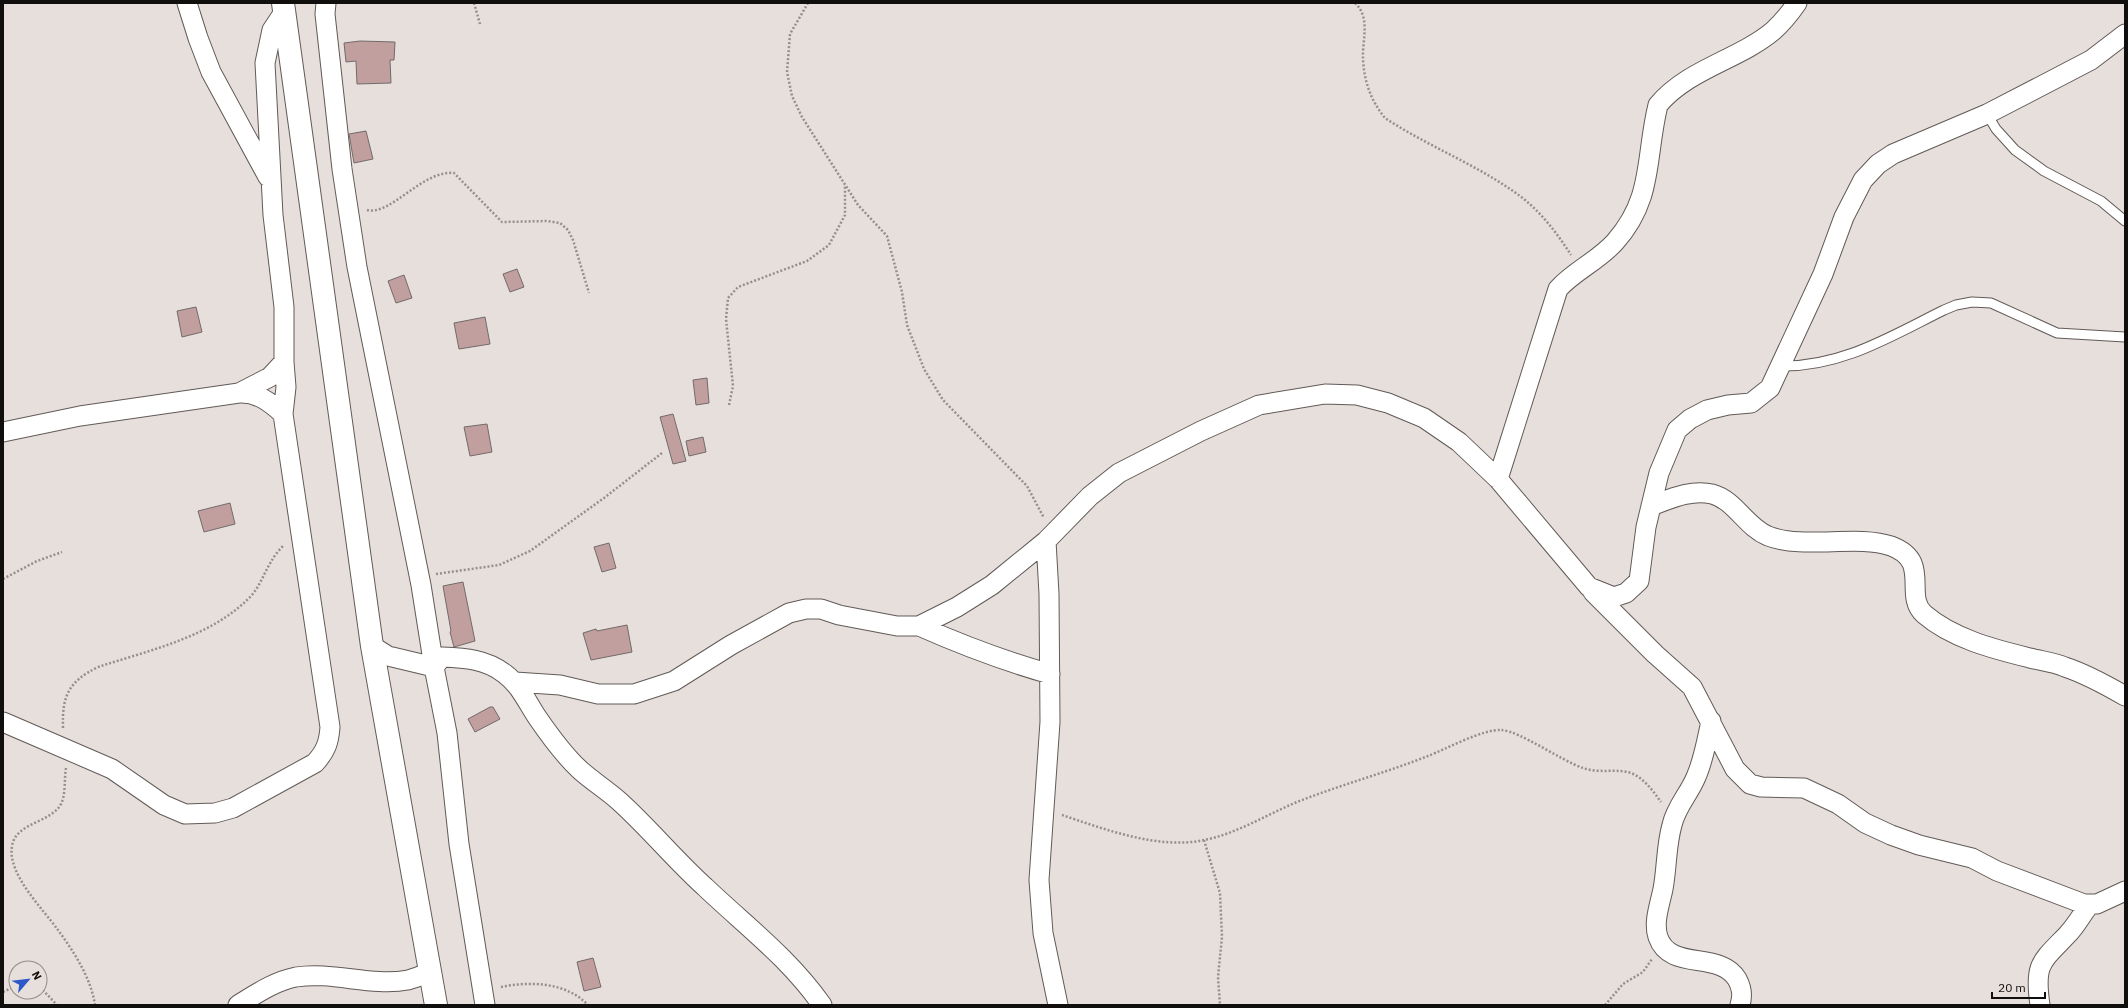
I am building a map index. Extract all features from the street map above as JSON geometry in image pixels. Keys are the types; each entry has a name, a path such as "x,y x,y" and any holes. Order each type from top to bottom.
{"highway":[{"path":"284,8 372,646 436,1005"}],"street":[{"path":"187,3 211,72 270,181"},
{"path":"326,3 325,14 347,205 357,267 421,585 434,667 447,732 459,844 484,998"},
{"path":"1498,478 1558,289 1567,278 1580,270 1614,243 1630,222 1642,198 1658,106 1666,96 1689,79 1753,44 1773,31 1786,18 1796,3"},
{"path":"3,722 20,728 112,769 164,805 185,814 215,813 233,808 315,763 323,754 329,742 330,726 283,414 286,387 284,362 285,330 283,286 270,181 265,64 267,45 272,30 284,8"},
{"path":"1589,587 1614,597 1626,593 1639,581 1646,527 1659,473 1678,430 1690,419 1707,410 1728,405 1751,403 1770,388 1823,274 1844,218 1864,180 1878,164 1892,154 1987,114 2091,60 2125,34"},
{"path":"239,393 270,377 284,362"},
{"path":"3,432 80,416 251,392 274,405 283,414"},
{"path":"919,626 957,607 992,585 1050,537 1090,496 1119,473 1173,445 1259,405 1324,394 1357,395 1388,403 1424,418 1459,442 1498,478 1589,587 1654,654 1692,687 1735,769 1750,784 1760,787 1804,788 1817,792 1865,823 1891,835 1919,845 1972,858 1997,871 2060,896 2090,904 2108,900 2125,891"},
{"path":"1651,506 1680,496 1698,493 1714,494 1729,503 1746,520 1767,536 1811,542 1869,543 1891,546 1906,555 1916,570 1916,601 1923,614 1947,629 1975,643 2065,666 2125,696"},
{"path":"1050,537 1050,722 1039,880 1043,933 1058,1005"},
{"path":"515,682 560,685 598,694 634,694 674,681 732,645 789,613 806,609 821,609 839,615 897,626 919,626 978,652 1050,674"},
{"path":"372,646 388,656 434,667"},
{"path":"434,667 442,657 470,659 490,664 515,682 551,736 580,770 620,801 704,887 769,944 804,980 822,1005"},
{"path":"1711,721 1702,762 1696,778 1676,811 1671,826 1664,882 1656,923 1658,937 1667,949 1677,957 1720,964 1734,974 1740,985 1742,997 1740,1005"},
{"path":"2040,1005 2038,980 2040,965 2049,952 2068,934 2090,904"},
{"path":"238,1005 278,982 295,978 316,975 382,981 408,980 431,972"}],"lane":[{"path":"1987,114 1996,129 2015,150 2044,171 2101,201 2125,221"},
{"path":"1781,366 1817,364 1842,358 1944,310 1956,305 1972,302 1990,303 2056,333 2125,337"}],"path":[{"path":"474,3 480,24"},
{"path":"808,3 790,34 787,72 792,96 802,117 845,186 858,205 887,236 902,292 907,325 924,369 944,400 1027,486 1050,537"},
{"path":"1355,3 1364,21 1363,58 1365,79 1377,108 1385,118 1481,170 1520,196 1549,224 1580,270"},
{"path":"347,205 373,211 398,198 432,177 443,172 454,173 502,222 547,221 560,224 568,230 573,240 589,293"},
{"path":"730,405 733,386 726,319 728,298 738,287 807,261 829,245 845,215 845,186"},
{"path":"421,585 438,572 499,565 530,551 604,498 662,452"},
{"path":"95,1005 90,986 79,963 58,930 28,891 12,859 12,846 17,835 58,809 62,803 69,751 64,731 63,713 65,697 73,683 98,667 192,635 219,622 251,596 262,582 271,561 300,526"},
{"path":"3,579 37,561 62,552"},
{"path":"1045,810 1137,838 1181,843 1204,840 1260,819 1297,802 1426,757 1490,730 1502,730 1515,733 1559,758 1594,772 1631,773 1651,788 1661,802 1671,826"},
{"path":"1204,840 1220,893 1222,937 1218,977 1220,1005"},
{"path":"1605,1005 1622,984 1648,967 1661,941"},
{"path":"484,998 509,986 541,984 573,993 588,1005"},
{"path":"48,995 57,1005"}],"building":[{"path":"360,41 395,42 394,60 390,60 391,83 357,84 356,61 346,62 344,43"},
{"path":"366,131 373,159 354,163 349,134"},
{"path":"517,269 524,287 510,292 503,274"},
{"path":"404,275 412,298 396,303 388,281"},
{"path":"196,307 202,332 182,337 177,311"},
{"path":"485,317 490,344 459,349 454,323"},
{"path":"707,378 709,403 696,405 693,380"},
{"path":"673,414 686,461 673,464 660,417"},
{"path":"487,424 492,452 470,456 464,427"},
{"path":"703,437 706,452 689,456 686,441"},
{"path":"230,503 235,524 204,532 198,511"},
{"path":"609,543 616,568 602,572 594,547"},
{"path":"463,582 475,641 454,647 450,632 443,586"},
{"path":"627,625 632,652 591,660 583,633 596,629 597,631"},
{"path":"490,707 493,707 500,719 475,732 468,719"},
{"path":"593,958 601,987 584,991 577,962"}]}
